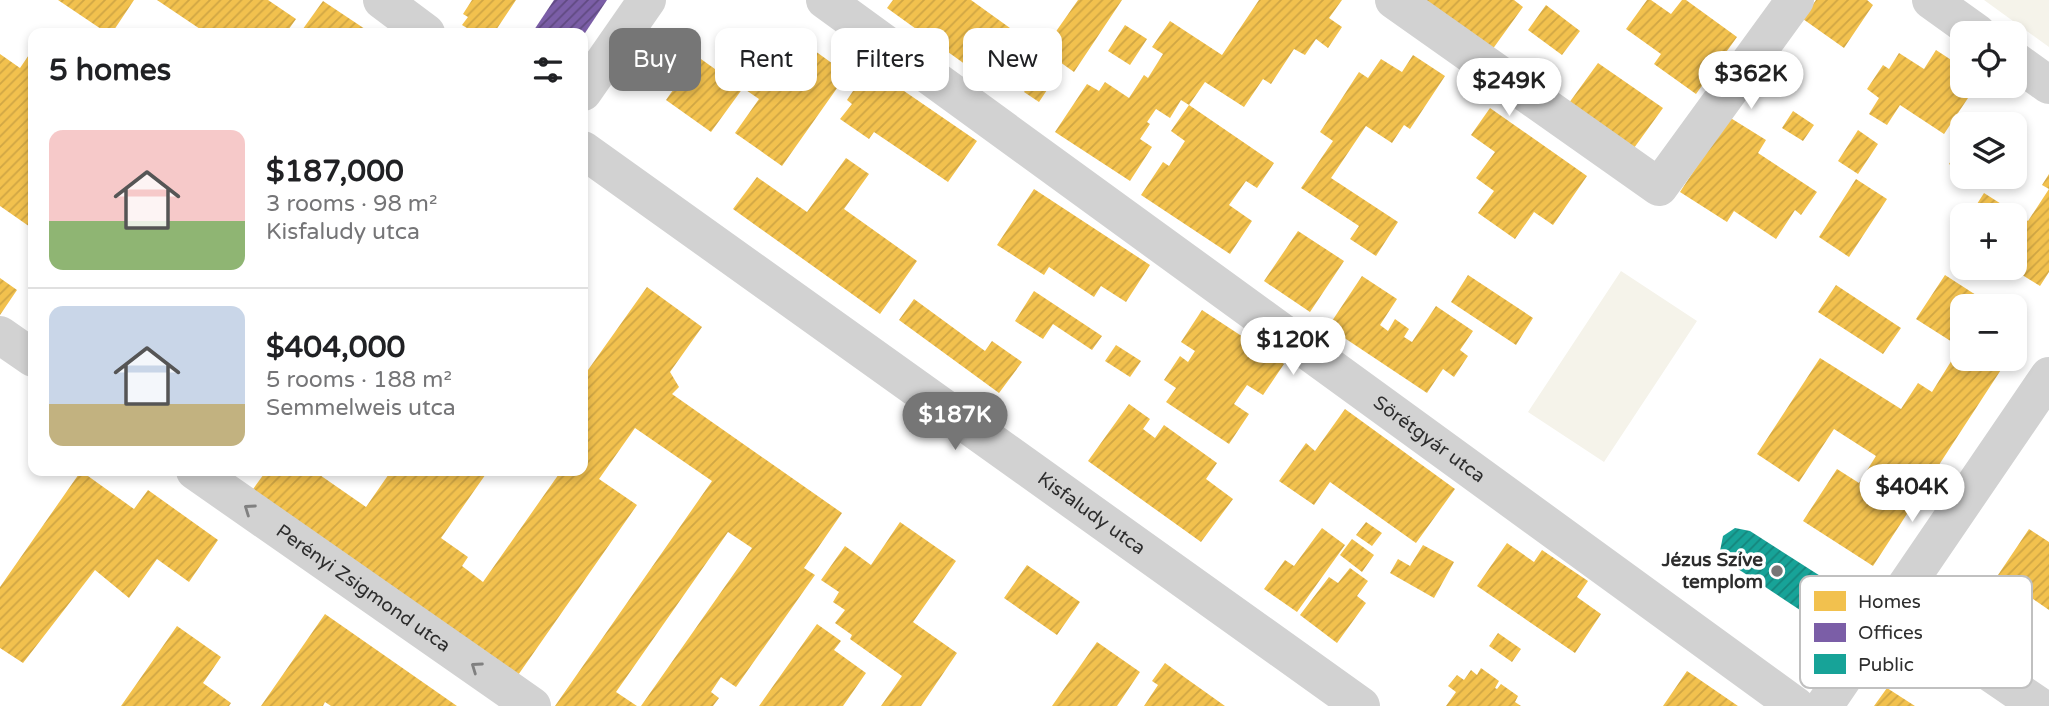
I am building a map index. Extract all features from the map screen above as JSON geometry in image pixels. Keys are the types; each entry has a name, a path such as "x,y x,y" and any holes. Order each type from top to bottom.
{"street":[{"path":"382,0 419,28"},
{"path":"588,85 647,0"},
{"name":"Sörétgyár utca","path":"825,0 1796,706"},
{"path":"1394,0 1659,187 1795,0"},
{"path":"1931,0 1960,21"},
{"path":"2027,69 2049,85"},
{"name":"Kisfaludy utca","path":"588,154 1361,706"},
{"path":"0,335 28,355"},
{"path":"1913,576 2049,376"},
{"name":"Perényi Zsigmond utca","path":"202,476 532,706"},
{"path":"1824,706 1836,688"},
{"path":"2013,688 2039,706"}],"shaded area":[{"path":"1984,0 2049,0 2049,47 2027,31 2027,21 2013,21"},
{"path":"1621,271 1697,321 1604,462 1528,412"}],"building: Homes":[{"path":"58,0 134,0 115,28 100,28"},
{"path":"157,0 268,0 296,19 290,28 199,28"},
{"path":"472,0 516,0 497,28 467,28 462,25 468,17 463,14"},
{"path":"893,0 971,0 1010,28 963,28 963,63 949,53 949,28 915,28 887,8"},
{"path":"1078,0 1122,0 1074,72 1062,63 1062,28 1058,28"},
{"path":"1259,0 1342,0 1329,18 1342,27 1328,48 1316,39 1305,55 1294,49 1271,84 1263,79 1244,107 1205,82 1189,105 1181,100 1170,118 1156,109 1140,139 1152,147 1130,181 1055,132 1087,84 1099,91 1105,82 1129,98 1144,75 1148,78 1163,54 1152,47 1170,21 1222,55"},
{"path":"1420,0 1514,0 1523,7 1492,50"},
{"path":"1647,0 1671,14 1682,0 1686,0 1737,37 1696,94 1654,64 1661,54 1626,29"},
{"path":"1816,0 1867,0 1873,5 1844,48 1803,19"},
{"path":"323,1 364,28 304,28"},
{"path":"1546,5 1580,31 1562,55 1528,30"},
{"path":"1125,25 1147,39 1130,65 1108,51"},
{"path":"1936,50 1950,59 1950,98 1968,98 1959,112 1950,112 1950,125 1944,134 1900,105 1887,125 1869,114 1879,98 1867,89 1883,65 1889,69 1899,53 1924,69"},
{"path":"817,52 831,62 831,91 835,91 782,166 735,133 759,99 747,91 817,91"},
{"path":"0,54 20,68 28,56 28,226 0,206"},
{"path":"1413,55 1445,76 1410,129 1404,125 1392,143 1366,126 1331,178 1398,222 1376,256 1350,239 1359,226 1301,188 1333,141 1320,132 1359,72 1368,78 1381,59 1402,72"},
{"path":"701,59 715,69 715,91 741,91 711,132 666,100 672,91 701,91"},
{"path":"1598,63 1663,108 1634,148 1569,103"},
{"path":"853,91 904,91 977,141 948,182 874,132 869,139 840,119 852,104 847,100"},
{"path":"1025,91 1046,91 1039,102"},
{"path":"1189,105 1274,163 1257,188 1246,181 1229,205 1252,221 1230,254 1141,195 1163,162 1169,166 1185,141 1171,131"},
{"path":"1490,108 1587,176 1553,225 1534,212 1515,239 1478,213 1494,191 1476,178 1495,152 1471,135"},
{"path":"1793,111 1814,125 1803,141 1782,128"},
{"path":"1729,117 1766,140 1758,153 1817,192 1801,215 1795,210 1776,239 1734,211 1727,222 1680,192"},
{"path":"1858,130 1878,144 1858,174 1838,161"},
{"path":"846,158 869,174 844,209 917,261 880,314 733,209 757,177 807,212"},
{"path":"2049,174 2049,189 2042,185"},
{"path":"1856,179 1887,199 1849,257 1819,237"},
{"path":"1034,189 1150,265 1126,302 1101,286 1094,297 1049,267 1044,275 997,245"},
{"path":"2049,189 2049,272 2040,286 2027,278 2028,221"},
{"path":"1984,193 2000,203 1978,203"},
{"path":"1298,231 1344,261 1310,312 1264,281"},
{"path":"1468,275 1533,318 1516,345 1451,302"},
{"path":"1945,275 1974,294 1950,294 1950,341 1916,319"},
{"path":"1362,276 1397,299 1380,325 1388,331 1395,319 1409,329 1404,337 1412,342 1436,306 1473,331 1460,350 1468,356 1454,377 1443,369 1427,393 1328,327"},
{"path":"0,278 17,290 0,315"},
{"path":"1836,285 1901,328 1883,354 1818,312"},
{"path":"647,287 702,327 670,372 679,387 672,394 842,513 804,568 815,575 736,687 721,677 711,692 719,698 713,706 641,706 752,548 728,532 616,692 637,706 555,706 712,481 635,428 599,479 637,505 516,678 248,496 262,476 321,476 366,507 388,476 484,476 441,538 468,557 462,566 483,582 557,476 588,476 588,370"},
{"path":"1034,291 1102,336 1092,350 1053,324 1043,339 1015,321"},
{"path":"914,299 985,351 992,341 1022,362 999,393 899,320"},
{"path":"1202,310 1284,364 1263,395 1247,385 1234,404 1249,414 1229,444 1166,402 1176,388 1164,380 1180,356 1188,362 1195,351 1181,342"},
{"path":"1116,345 1141,361 1130,377 1105,361"},
{"path":"1820,358 1901,409 1918,383 1932,392 1950,363 1950,371 2000,371 1873,566 1803,521 1837,469 1859,483 1876,456 1834,429 1799,482 1757,454"},
{"path":"1129,404 1150,419 1143,429 1155,438 1164,425 1217,463 1206,479 1233,499 1201,542 1088,461"},
{"path":"1345,409 1455,489 1416,543 1330,482 1314,505 1279,481 1306,443 1315,451"},
{"path":"78,476 88,476 134,509 148,490 218,540 189,582 157,559 129,598 95,570 23,663 0,648 0,587"},
{"path":"900,522 956,561 913,622 957,653 921,706 881,706 902,676 850,639 852,635 835,623 845,610 833,602 839,592 821,580 845,546 871,565"},
{"path":"1366,522 1382,533 1372,546 1356,535"},
{"path":"1322,528 1345,545 1297,612 1264,589 1285,560 1294,566"},
{"path":"2029,529 2049,542 2049,610 2032,598 2032,576 1998,575"},
{"path":"1352,539 1374,555 1362,572 1340,555"},
{"path":"1507,543 1534,562 1542,550 1588,581 1577,597 1601,614 1575,653 1477,586"},
{"path":"1423,545 1454,562 1434,598 1390,573 1398,559 1410,566"},
{"path":"1027,565 1080,602 1057,635 1004,598"},
{"path":"1350,568 1368,581 1357,596 1366,603 1337,643 1300,615 1329,577 1338,583"},
{"path":"325,614 457,706 331,706 325,702 323,706 261,706"},
{"path":"817,624 841,641 834,650 866,673 843,706 759,706"},
{"path":"177,626 221,657 203,683 231,703 229,706 121,706"},
{"path":"1498,633 1521,649 1512,662 1489,646"},
{"path":"1097,642 1140,672 1117,706 1052,706"},
{"path":"1165,663 1225,706 1144,706 1158,685 1152,681"},
{"path":"1481,668 1499,681 1495,688 1501,684 1518,696 1515,702 1521,706 1446,706 1456,692 1448,686 1457,675 1464,680 1471,670 1477,675"},
{"path":"1687,671 1738,706 1663,706"},
{"path":"1887,688 1915,706 1874,706"}],"building: Offices":[{"path":"554,0 607,0 588,28 535,28"}],"building: Public":[{"name":"Jézus Szíve templom","path":"1735,528 1750,531 1820,576 1800,576 1800,610 1729,563 1720,551 1723,536"}],"place":[{"name":"Jézus Szíve templom","path":"1777,571"}]}
